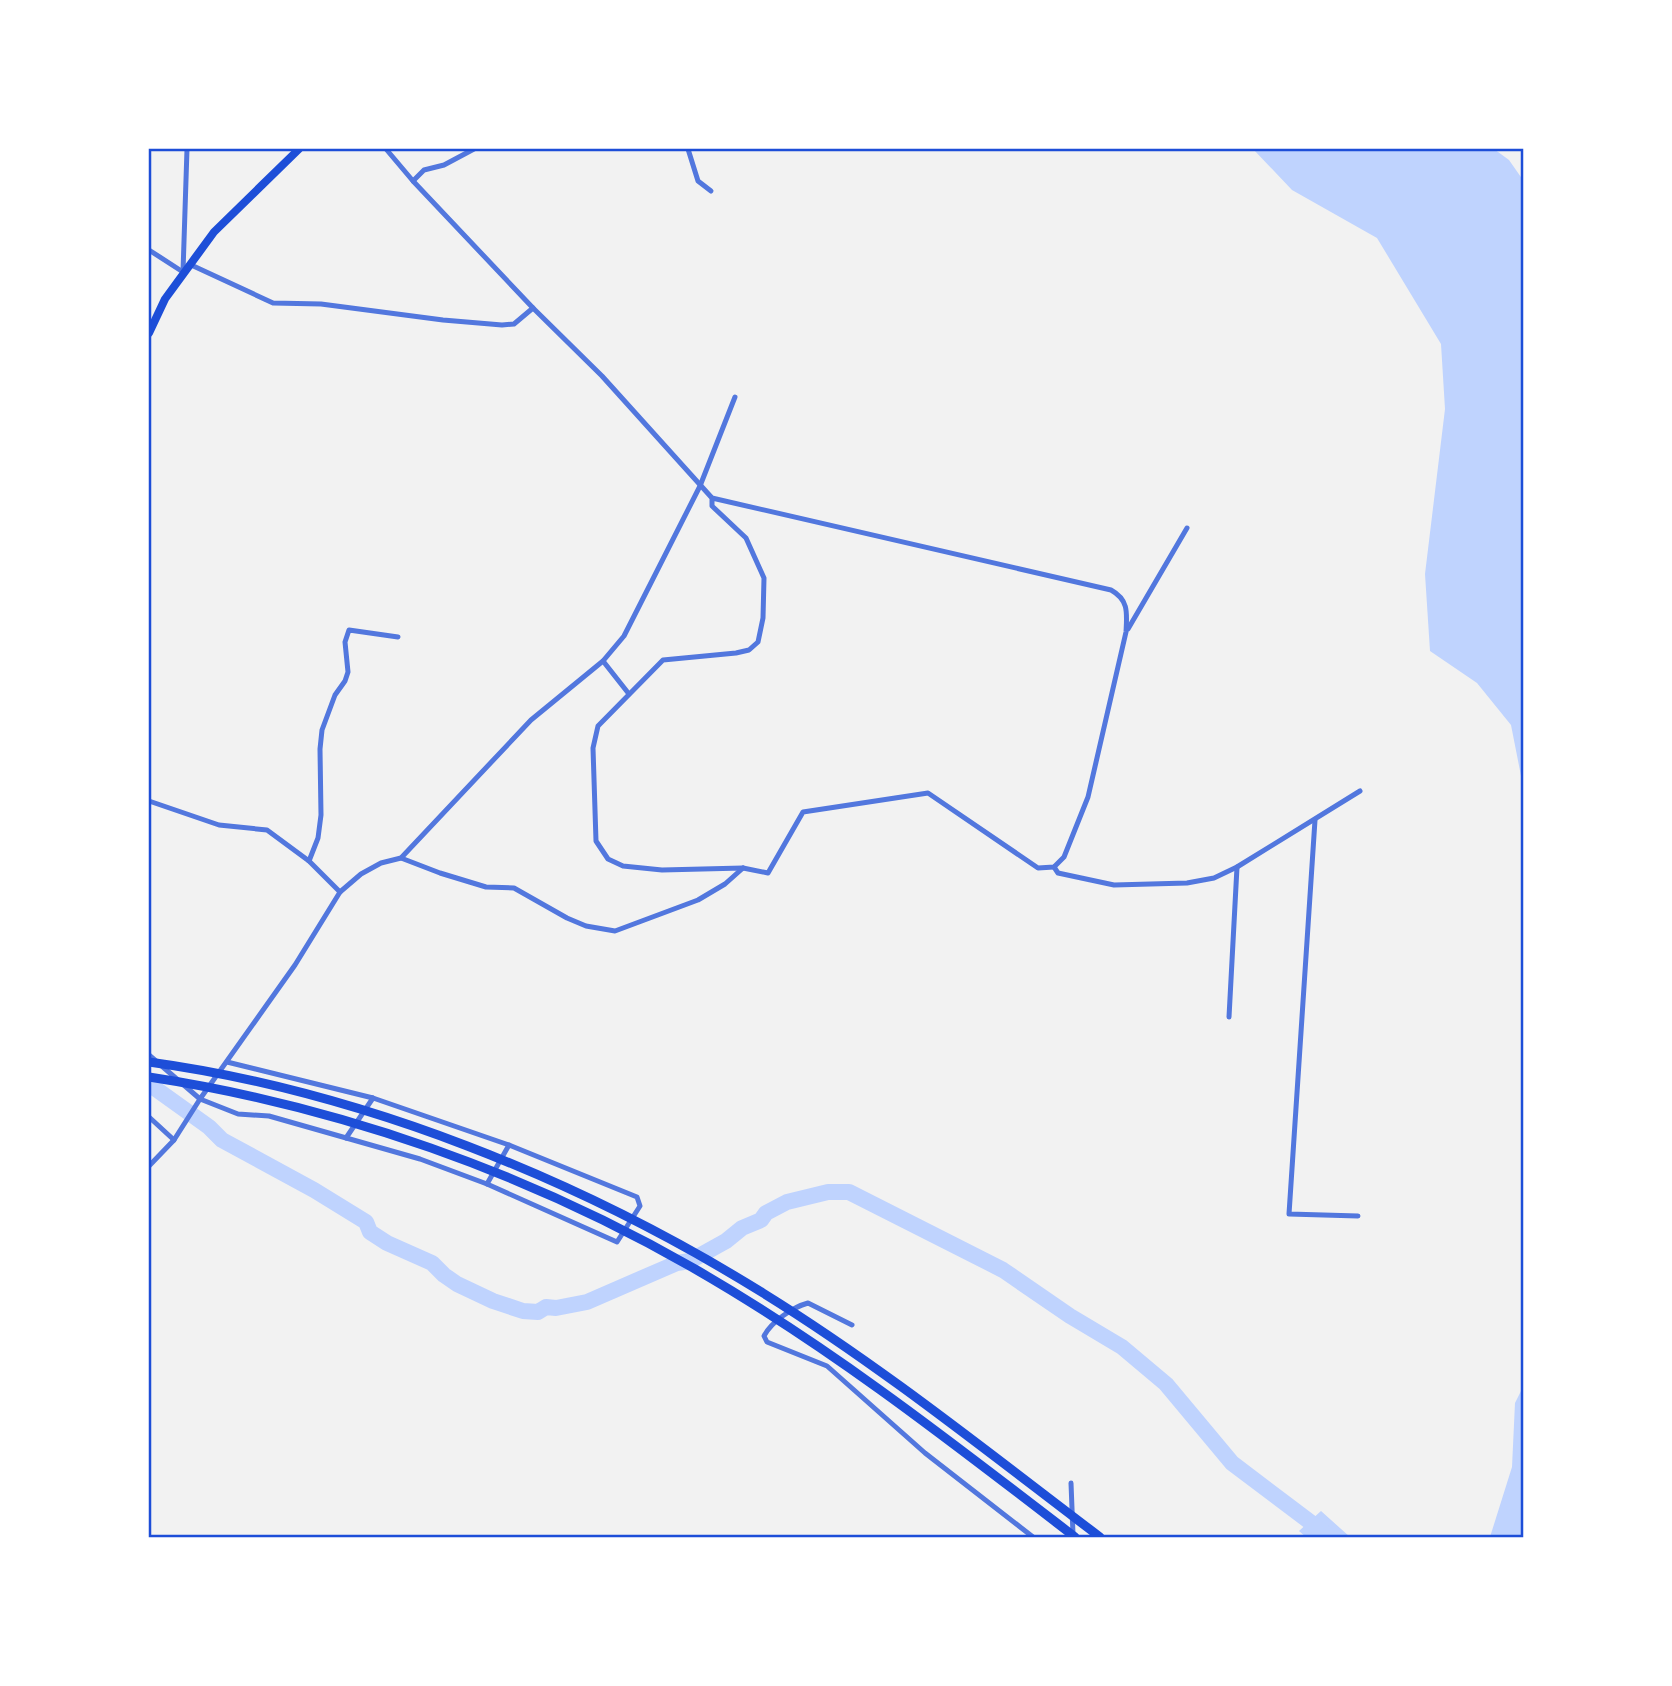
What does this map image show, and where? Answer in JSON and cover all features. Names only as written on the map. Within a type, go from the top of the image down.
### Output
[{"type":"highway","points":[[149,1062],[237,1077],[394,1121],[565,1186],[670,1238],[797,1315],[901,1386],[1100,1537]]},
{"type":"highway","points":[[149,1077],[210,1087],[301,1109],[390,1136],[483,1168],[558,1199],[629,1233],[696,1269],[789,1327],[894,1401],[1074,1537]]},
{"type":"main road","points":[[149,333],[165,299],[215,232],[299,149]]},
{"type":"street","points":[[183,272],[187,149]]},
{"type":"street","points":[[386,149],[533,308],[602,376],[712,498],[1111,590],[1120,595],[1125,602],[1126,632],[1088,797],[1064,857],[1054,867],[1038,867],[928,793],[803,812],[768,873],[743,869],[662,870],[624,866],[608,859],[596,841],[593,748],[598,726],[663,660],[736,653],[749,650],[758,642],[763,618],[764,578],[746,538],[712,506],[712,498]]},
{"type":"street","points":[[413,181],[424,170],[444,165],[474,149]]},
{"type":"street","points":[[688,149],[698,181],[710,191]]},
{"type":"street","points":[[149,250],[183,272]]},
{"type":"street","points":[[189,264],[273,303],[321,304],[502,325],[514,324],[533,308]]},
{"type":"street","points":[[149,1166],[174,1140],[199,1100],[295,965],[340,892],[361,874],[382,863],[401,858],[531,720],[603,661],[624,636],[700,486],[735,397]]},
{"type":"street","points":[[1126,632],[1187,528]]},
{"type":"street","points":[[309,861],[318,838],[321,815],[322,730],[335,695],[348,672],[345,642],[349,629],[398,636]]},
{"type":"street","points":[[603,661],[629,694]]},
{"type":"street","points":[[1054,867],[1058,873],[1114,885],[1186,884],[1214,878],[1237,867],[1360,791]]},
{"type":"street","points":[[149,801],[219,825],[267,830],[309,861],[340,892]]},
{"type":"street","points":[[1315,820],[1289,1214],[1358,1216]]},
{"type":"street","points":[[401,858],[486,887],[514,888],[567,918],[586,926],[615,931],[698,900],[725,884],[743,869]]},
{"type":"street","points":[[1229,1017],[1237,867]]},
{"type":"street","points":[[149,1055],[199,1100],[238,1114],[269,1116],[420,1158],[487,1184],[617,1242],[640,1206],[637,1197],[509,1145],[373,1098],[227,1062]]},
{"type":"street","points":[[346,1138],[373,1098]]},
{"type":"street","points":[[149,1117],[174,1140]]},
{"type":"street","points":[[487,1184],[509,1145]]},
{"type":"street","points":[[852,1325],[808,1303],[768,1327],[764,1336],[767,1342],[827,1366],[925,1453],[1033,1537]]},
{"type":"street","points":[[1071,1483],[1074,1537]]},
{"type":"water","points":[[1253,149],[1494,149],[1509,160],[1523,180],[1523,786],[1511,725],[1477,683],[1430,651],[1425,574],[1445,409],[1441,344],[1377,238],[1292,190]]},
{"type":"water","points":[[1523,1387],[1523,1537],[1490,1537],[1512,1467],[1515,1403]]},
{"type":"water","points":[[1321,1511],[1350,1537],[1306,1537],[1299,1531]]},
{"type":"waterway","points":[[149,1084],[209,1127],[222,1140],[366,1222],[370,1232],[387,1243],[432,1263],[457,1284],[493,1301],[523,1311],[538,1312],[546,1307],[556,1308],[587,1302],[677,1263],[690,1261],[787,1202],[828,1192],[849,1192],[1003,1270],[1070,1316],[1122,1347],[1166,1384],[1232,1463],[1330,1537]]}]
